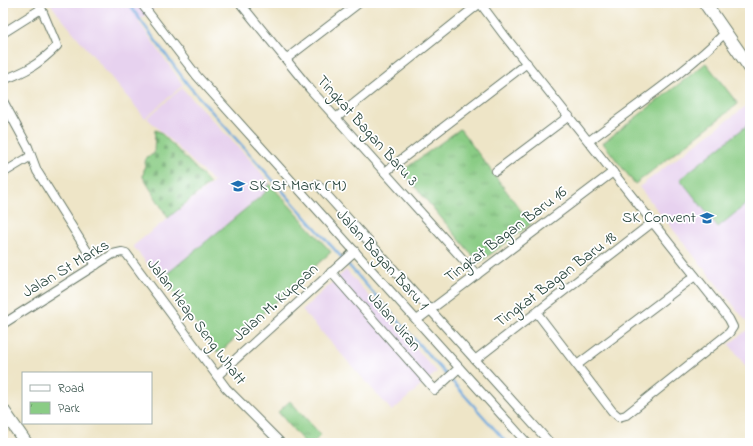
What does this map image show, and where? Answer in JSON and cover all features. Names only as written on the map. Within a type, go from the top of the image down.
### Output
[{"type":"main road","points":[[705,3],[750,68]]},
{"type":"main road","points":[[3,410],[26,443]]},
{"type":"street","name":"Jalan Bagan Baru 1","points":[[140,3],[197,76],[527,443]]},
{"type":"street","name":"Tingkat Bagan Baru 3","points":[[240,3],[310,90],[477,275]]},
{"type":"street","points":[[286,59],[359,3]]},
{"type":"street","points":[[336,118],[480,3],[729,319],[733,327],[729,333],[626,415],[619,417],[612,411],[537,313]]},
{"type":"street","points":[[3,33],[40,6],[57,46],[38,64],[26,71],[3,80]]},
{"type":"street","points":[[589,141],[682,70],[713,45],[726,32]]},
{"type":"street","points":[[384,172],[527,63]]},
{"type":"street","points":[[3,101],[27,144],[37,171],[96,265]]},
{"type":"street","points":[[496,171],[569,116]]},
{"type":"street","points":[[3,173],[31,156]]},
{"type":"street","name":"Tingkat Bagan Baru 16","points":[[416,320],[613,172]]},
{"type":"street","name":"Jalan Bagan Baru 1","points":[[317,184],[550,443]]},
{"type":"street","name":"Tingkat Bagan Baru 18","points":[[475,360],[653,222]]},
{"type":"street","name":"Jalan M. Kuppan","points":[[217,376],[355,251]]},
{"type":"street","name":"Jalan St Marks","points":[[3,324],[113,254],[122,252]]},
{"type":"street","name":"Jalan Heap Seng Whatt","points":[[122,252],[129,256],[226,388],[281,443]]},
{"type":"street","name":"Jalan Jiran","points":[[331,272],[435,390],[459,368]]},
{"type":"street","points":[[577,365],[695,276]]},
{"type":"shaded area","points":[[50,3],[161,3],[138,21],[183,85],[145,118]]},
{"type":"shaded area","name":"SK St Mark (M)","points":[[182,88],[254,164],[270,184],[264,189],[266,191],[160,280],[133,246],[214,182],[147,118]]},
{"type":"shaded area","name":"SK Convent","points":[[750,103],[750,326],[639,187]]},
{"type":"shaded area","points":[[346,270],[437,372],[392,411],[302,310]]},
{"type":"shaded area","points":[[750,328],[750,372],[729,344]]},
{"type":"green space","points":[[706,63],[738,104],[635,184],[603,143]]},
{"type":"green space","points":[[750,123],[750,201],[718,227],[680,179]]},
{"type":"green space","points":[[460,129],[531,224],[479,263],[402,171]]},
{"type":"green space","points":[[155,130],[160,132],[210,183],[168,218],[143,177],[146,157],[154,154]]},
{"type":"green space","points":[[270,184],[331,252],[220,352],[217,352],[162,278],[266,192],[264,189]]},
{"type":"green space","points":[[290,401],[321,435],[313,443],[305,443],[278,412]]},
{"type":"waterway","points":[[128,3],[188,85],[507,443]]},
{"type":"place","name":"SK St Mark (M)","points":[[238,186]]},
{"type":"place","name":"SK Convent","points":[[707,218]]}]
